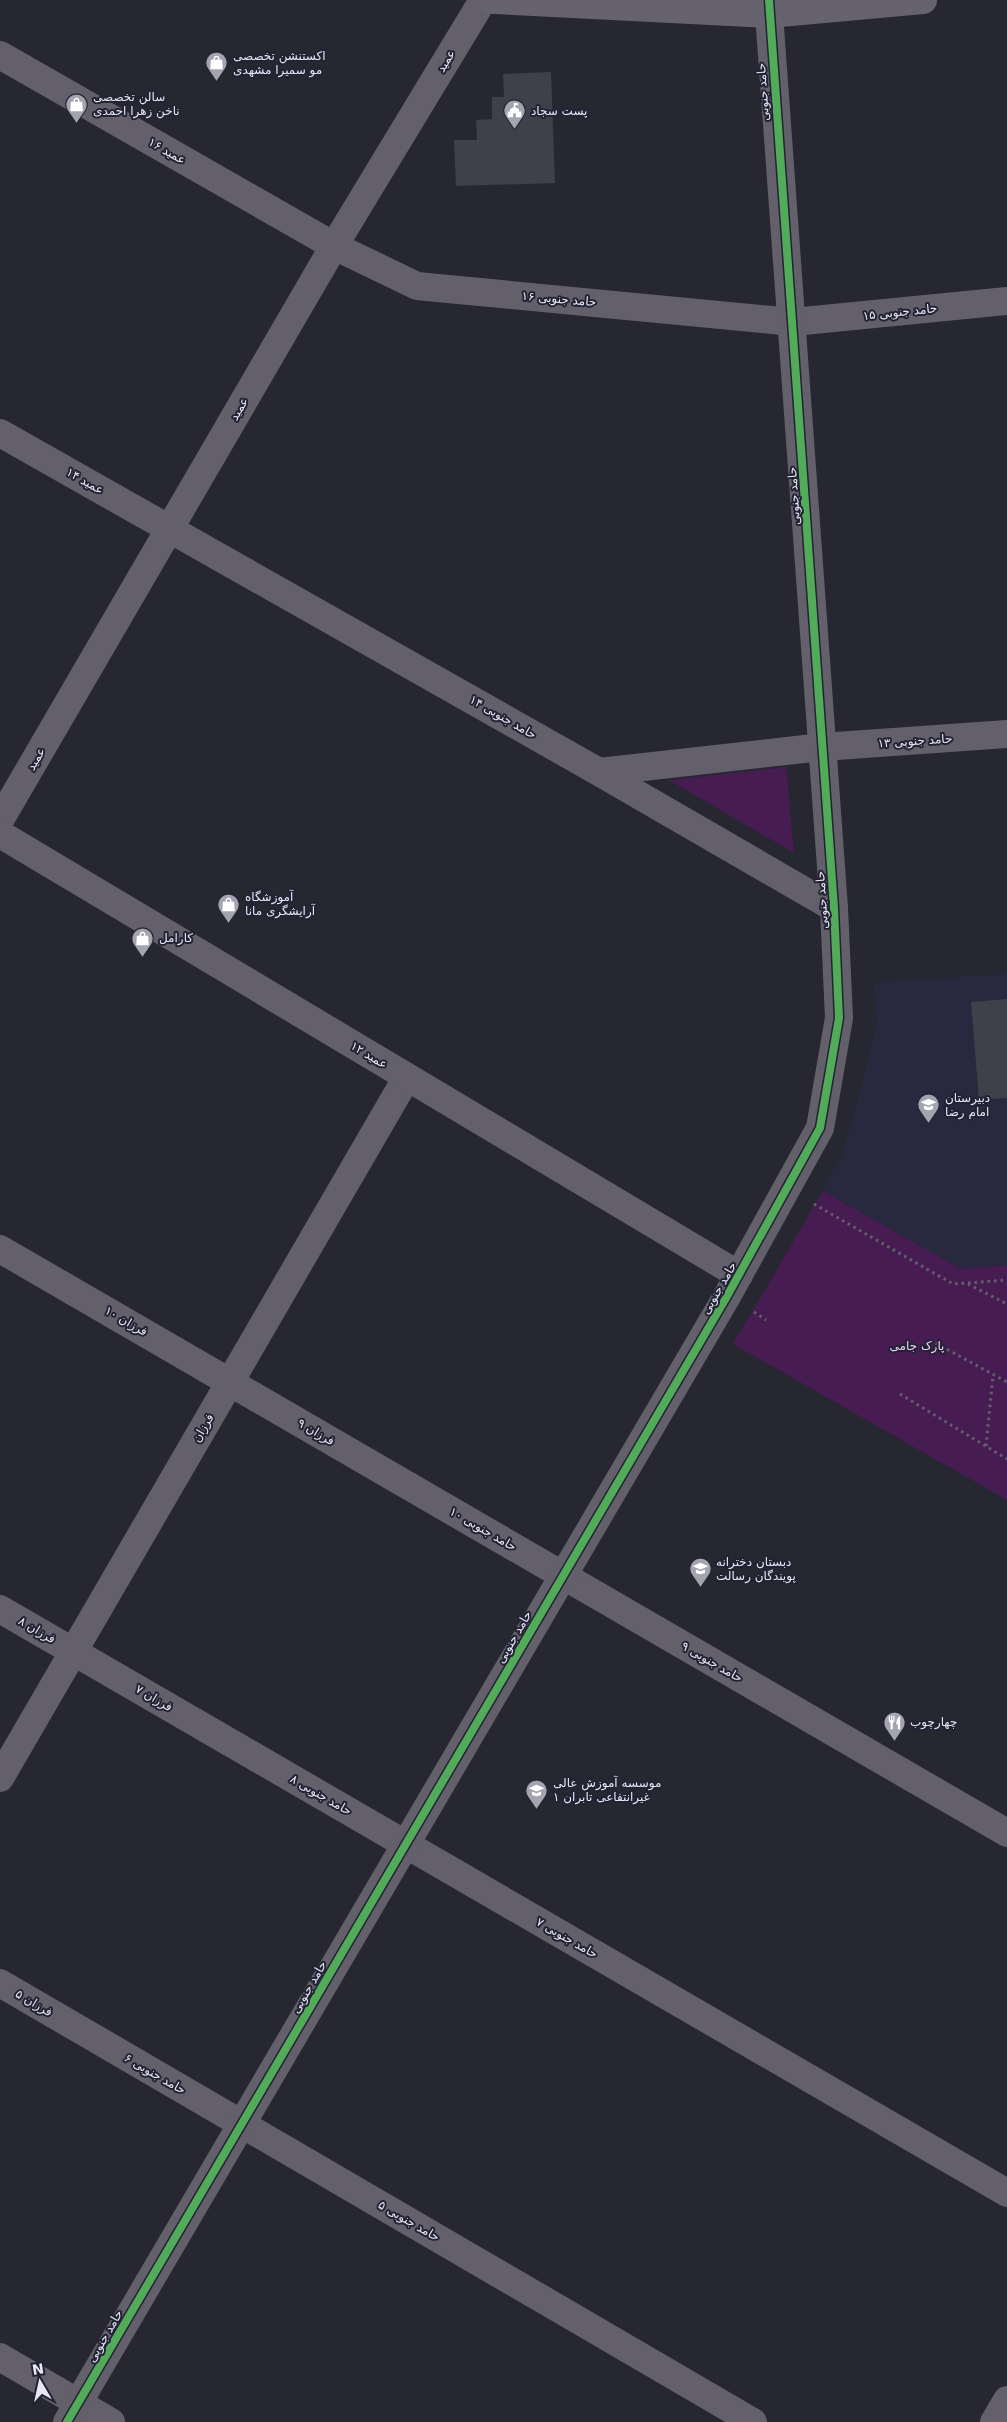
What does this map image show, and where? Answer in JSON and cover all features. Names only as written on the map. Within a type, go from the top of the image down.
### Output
[{"type":"main road","points":[[494,0],[769,7],[923,0]]},
{"type":"street","name":"عمید","points":[[0,820],[334,246],[483,0]]},
{"type":"street","name":"حامد جنوبی","points":[[73,2412],[739,1275],[820,1128],[839,1018],[834,908],[769,7]]},
{"type":"street","name":"عمید ۱۶","points":[[0,55],[334,246]]},
{"type":"street","name":"حامد جنوبی ۱۶","points":[[334,246],[417,286],[793,322]]},
{"type":"street","name":"حامد جنوبی ۱۵","points":[[793,322],[1007,301]]},
{"type":"street","name":"عمید ۱۴","points":[[0,433],[170,529]]},
{"type":"street","name":"حامد جنوبی ۱۴","points":[[170,529],[599,772],[834,908]]},
{"type":"street","name":"حامد جنوبی ۱۳","points":[[599,772],[822,747],[1007,734]]},
{"type":"street","name":"عمید ۱۲","points":[[0,834],[739,1275]]},
{"type":"street","name":"فرزان","points":[[0,1778],[407,1077]]},
{"type":"street","name":"فرزان ۱۰","points":[[11,1255],[230,1382]]},
{"type":"street","name":"فرزان ۹","points":[[230,1382],[402,1482]]},
{"type":"street","name":"حامد جنوبی ۱۰","points":[[402,1482],[563,1576]]},
{"type":"street","name":"حامد جنوبی ۹","points":[[563,1576],[1007,1833]]},
{"type":"street","name":"فرزان ۸","points":[[0,1609],[74,1651]]},
{"type":"street","name":"فرزان ۷","points":[[74,1651],[235,1746]]},
{"type":"street","name":"حامد جنوبی ۸","points":[[235,1746],[406,1844]]},
{"type":"street","name":"حامد جنوبی ۷","points":[[406,1844],[1007,2193]]},
{"type":"street","name":"فرزان ۵","points":[[0,1983],[69,2023]]},
{"type":"street","name":"حامد جنوبی ۶","points":[[69,2023],[242,2124]]},
{"type":"street","name":"حامد جنوبی ۵","points":[[242,2124],[753,2422]]},
{"type":"street","points":[[0,2357],[73,2412],[111,2422]]},
{"type":"street","points":[[994,2422],[1007,2400]]},
{"type":"path","points":[[787,1187],[953,1284],[1007,1280]]},
{"type":"path","points":[[966,1283],[1007,1304]]},
{"type":"path","points":[[930,1340],[1007,1382]]},
{"type":"path","points":[[986,1446],[993,1375]]},
{"type":"path","points":[[900,1394],[1007,1459]]},
{"type":"shaded area","name":"دبیرستان امام رضا","points":[[1007,974],[1007,1265],[961,1269],[823,1191],[842,1154],[860,1094],[877,1021],[874,982]]},
{"type":"green space","points":[[786,767],[794,853],[669,780]]},
{"type":"green space","name":"پارک جامی","points":[[823,1191],[961,1269],[1007,1265],[1007,1500],[733,1344]]},
{"type":"building","name":"پست سجاد","points":[[551,72],[555,183],[456,186],[454,140],[477,140],[476,120],[492,119],[492,97],[504,97],[503,74]]},
{"type":"building","points":[[1007,999],[1007,1098],[979,1100],[971,1002]]},
{"type":"cycle path","points":[[67,2422],[726,1298],[820,1128],[839,1018],[834,908],[769,0]]},
{"type":"place","name":"اکستنشن تخصصی مو سمیرا مشهدی","points":[[217,82]]},
{"type":"place","name":"سالن تخصصی ناخن زهرا احمدی","points":[[77,123]]},
{"type":"place","name":"پست سجاد","points":[[515,130]]},
{"type":"place","name":"آموزشگاه آرایشگری مانا","points":[[229,923]]},
{"type":"place","name":"کارامل","points":[[143,957]]},
{"type":"place","name":"دبیرستان امام رضا","points":[[929,1124]]},
{"type":"place","name":"دبستان دخترانه پویندگان رسالت","points":[[700,1588]]},
{"type":"place","name":"چهارچوب","points":[[894,1741]]},
{"type":"place","name":"موسسه آموزش عالی غیرانتفاعی تابران ۱","points":[[537,1809]]}]
